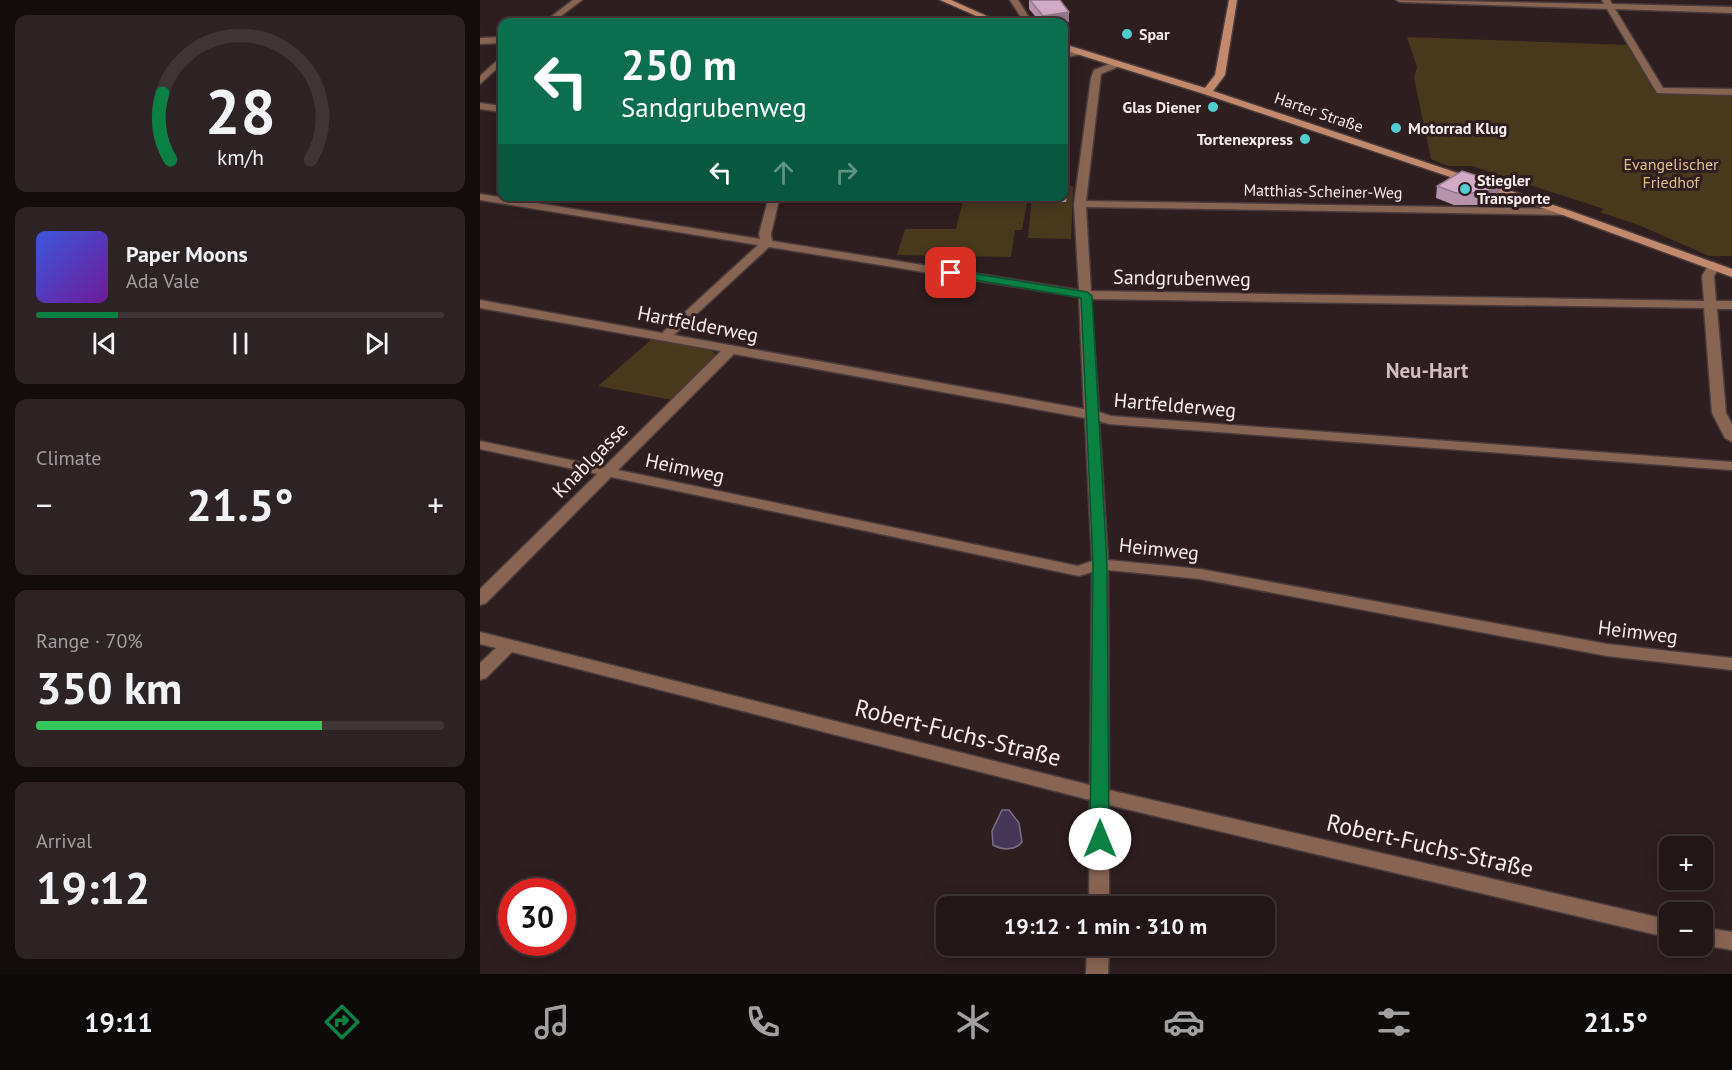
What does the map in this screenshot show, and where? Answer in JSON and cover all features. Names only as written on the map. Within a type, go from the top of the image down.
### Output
[{"type":"main road","points":[[944,0],[987,18]]},
{"type":"main road","points":[[1207,92],[1220,75],[1233,0]]},
{"type":"main road","name":"Harter Straße","points":[[1068,48],[1207,92],[1564,212],[1732,273]]},
{"type":"street","points":[[553,18],[578,0]]},
{"type":"street","points":[[1014,0],[1025,18]]},
{"type":"street","points":[[1400,0],[1608,3],[1732,10]]},
{"type":"street","points":[[1608,3],[1660,91],[1732,92]]},
{"type":"street","points":[[480,41],[498,40]]},
{"type":"street","points":[[1068,54],[1078,51]]},
{"type":"street","points":[[480,81],[498,63]]},
{"type":"street","points":[[1099,896],[1100,564],[1094,415],[1080,204],[1097,72],[1117,64]]},
{"type":"street","points":[[480,106],[498,108]]},
{"type":"street","name":"Sandgrubenweg","points":[[480,197],[498,200]]},
{"type":"street","name":"Sandgrubenweg","points":[[505,201],[1087,296],[1732,305]]},
{"type":"street","points":[[665,337],[767,243],[765,234],[774,201]]},
{"type":"street","name":"Matthias-Scheiner-Weg","points":[[1080,204],[1564,212]]},
{"type":"street","points":[[1714,266],[1708,276],[1719,413],[1732,438]]},
{"type":"street","name":"Hartfelderweg","points":[[480,304],[1094,415],[1109,420],[1732,466]]},
{"type":"street","name":"Knablgasse","points":[[480,599],[730,350]]},
{"type":"street","name":"Heimweg","points":[[480,445],[1079,571],[1100,564],[1200,574],[1607,650],[1732,664]]},
{"type":"street","name":"Robert-Fuchs-Straße","points":[[480,638],[1100,795],[1659,926]]},
{"type":"street","points":[[480,674],[508,646]]},
{"type":"street","points":[[1713,938],[1732,941]]},
{"type":"street","points":[[1097,974],[1098,956]]},
{"type":"green space","name":"Evangelischer Friedhof","points":[[1407,37],[1627,45],[1654,91],[1732,95],[1732,256],[1709,256],[1641,226],[1600,212],[1604,209],[1472,166],[1448,166],[1431,159],[1414,78],[1417,67]]},
{"type":"green space","points":[[1069,186],[1073,186],[1071,239],[1028,238],[1032,201],[1066,202]]},
{"type":"green space","points":[[963,201],[1027,201],[1022,230],[1015,230],[1011,257],[897,255],[905,229],[956,229]]},
{"type":"green space","points":[[652,339],[708,349],[715,353],[714,358],[672,400],[598,386]]},
{"type":"shaded area","points":[[1002,810],[1009,810],[1019,823],[1022,842],[1012,848],[1004,849],[993,845],[992,831]]},
{"type":"building","points":[[1030,0],[1060,0],[1069,12],[1043,16]]},
{"type":"building","points":[[1462,171],[1501,183],[1485,193],[1456,193],[1437,186]]},
{"type":"place","name":"Spar","points":[[1127,34]]},
{"type":"place","name":"Glas Diener","points":[[1213,107]]},
{"type":"place","name":"Motorrad Klug","points":[[1396,128]]},
{"type":"place","name":"Tortenexpress","points":[[1305,139]]},
{"type":"place","name":"Stiegler Transporte","points":[[1465,189]]},
{"type":"district","name":"Neu-Hart","points":[[1427,371]]},
{"type":"route","points":[[951,273],[1087,296],[1100,564],[1100,839]]}]
